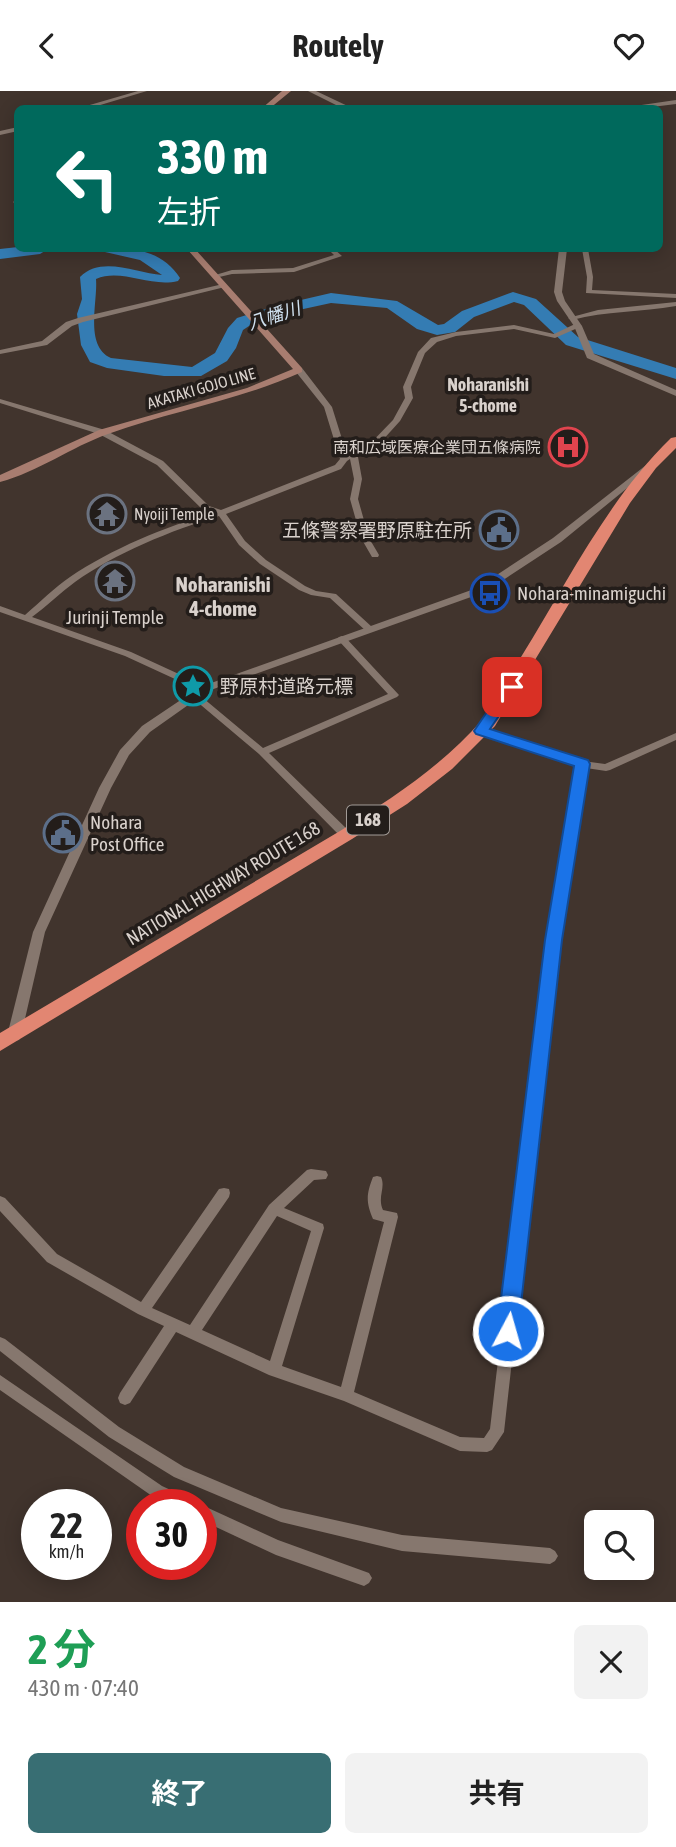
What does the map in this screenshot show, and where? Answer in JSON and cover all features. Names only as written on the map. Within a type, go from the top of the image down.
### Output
[{"type":"highway","name":"NATIONAL HIGHWAY ROUTE 168","points":[[7,1039],[346,835],[401,800],[437,772],[481,731],[512,687],[624,502],[650,465],[676,441]]},
{"type":"main road","points":[[269,105],[287,91]]},
{"type":"main road","points":[[194,252],[299,370]]},
{"type":"main road","name":"AKATAKI GOJO LINE","points":[[0,479],[34,466],[102,432],[247,393],[299,370]]},
{"type":"street","points":[[93,105],[144,91]]},
{"type":"street","points":[[311,91],[342,105]]},
{"type":"street","points":[[651,105],[676,102]]},
{"type":"street","points":[[215,276],[232,272],[304,268],[340,256],[335,252]]},
{"type":"street","points":[[563,252],[558,292],[590,353],[602,363],[676,393]]},
{"type":"street","points":[[586,252],[590,277],[588,292],[676,296]]},
{"type":"street","points":[[0,352],[44,343],[69,324],[80,320],[223,286]]},
{"type":"street","points":[[572,318],[606,309],[639,310],[676,304]]},
{"type":"street","points":[[26,618],[80,574],[202,518],[338,467],[349,458],[368,451],[396,421],[409,398],[407,387],[422,352],[433,340],[456,334],[514,327],[550,336],[577,330]]},
{"type":"street","points":[[299,370],[328,407],[358,479],[354,499],[365,538],[374,555]]},
{"type":"street","points":[[0,401],[102,432],[160,463],[190,494],[206,507],[221,513],[243,543],[263,562],[302,588],[333,596],[369,629]]},
{"type":"street","points":[[7,1039],[39,932],[105,788],[124,753],[146,729],[199,692],[481,590],[556,540],[650,465]]},
{"type":"street","points":[[0,609],[128,654],[199,692],[346,835]]},
{"type":"street","points":[[262,752],[394,695],[342,639]]},
{"type":"street","points":[[481,731],[582,764],[606,768],[676,736]]},
{"type":"street","points":[[0,1202],[52,1258],[144,1310],[274,1370],[346,1395],[460,1444],[487,1445],[497,1432],[551,954],[582,764]]},
{"type":"street","points":[[192,1333],[274,1209],[311,1174],[322,1175]]},
{"type":"street","points":[[346,1395],[392,1217],[377,1215],[373,1202],[377,1181]]},
{"type":"street","points":[[144,1310],[224,1193]]},
{"type":"street","points":[[274,1209],[318,1228],[274,1370]]},
{"type":"street","points":[[125,1398],[173,1324]]},
{"type":"street","points":[[0,1343],[114,1432],[179,1472],[281,1515],[402,1543],[550,1556]]},
{"type":"street","points":[[0,1382],[155,1489]]},
{"type":"street","points":[[217,1520],[276,1548],[364,1578]]},
{"type":"waterway","name":"八幡川","points":[[0,254],[16,252]]},
{"type":"waterway","name":"八幡川","points":[[123,252],[154,260],[172,278],[153,279],[110,271],[88,277],[90,299],[85,314],[89,345],[96,358],[107,363],[164,371],[195,372],[221,357],[236,328],[243,322],[281,309],[331,298],[391,304],[423,325],[437,330],[449,328],[468,314],[513,297],[530,302],[572,341],[676,374]]},
{"type":"place","name":"南和広域医療企業団五條病院","points":[[568,447]]},
{"type":"place","name":"Nyoiji Temple","points":[[107,514]]},
{"type":"place","name":"五條警察署野原駐在所","points":[[499,530]]},
{"type":"place","name":"Jurinji Temple","points":[[115,581]]},
{"type":"place","name":"Nohara-minamiguchi","points":[[490,593]]},
{"type":"place","name":"野原村道路元標","points":[[193,686]]},
{"type":"place","name":"Nohara Post Office","points":[[63,833]]},
{"type":"district","name":"Noharanishi 5-chome","points":[[488,396]]},
{"type":"district","name":"Noharanishi 4-chome","points":[[223,597]]},
{"type":"route","points":[[508,1331],[553,940],[582,764],[481,731],[512,687]]}]
